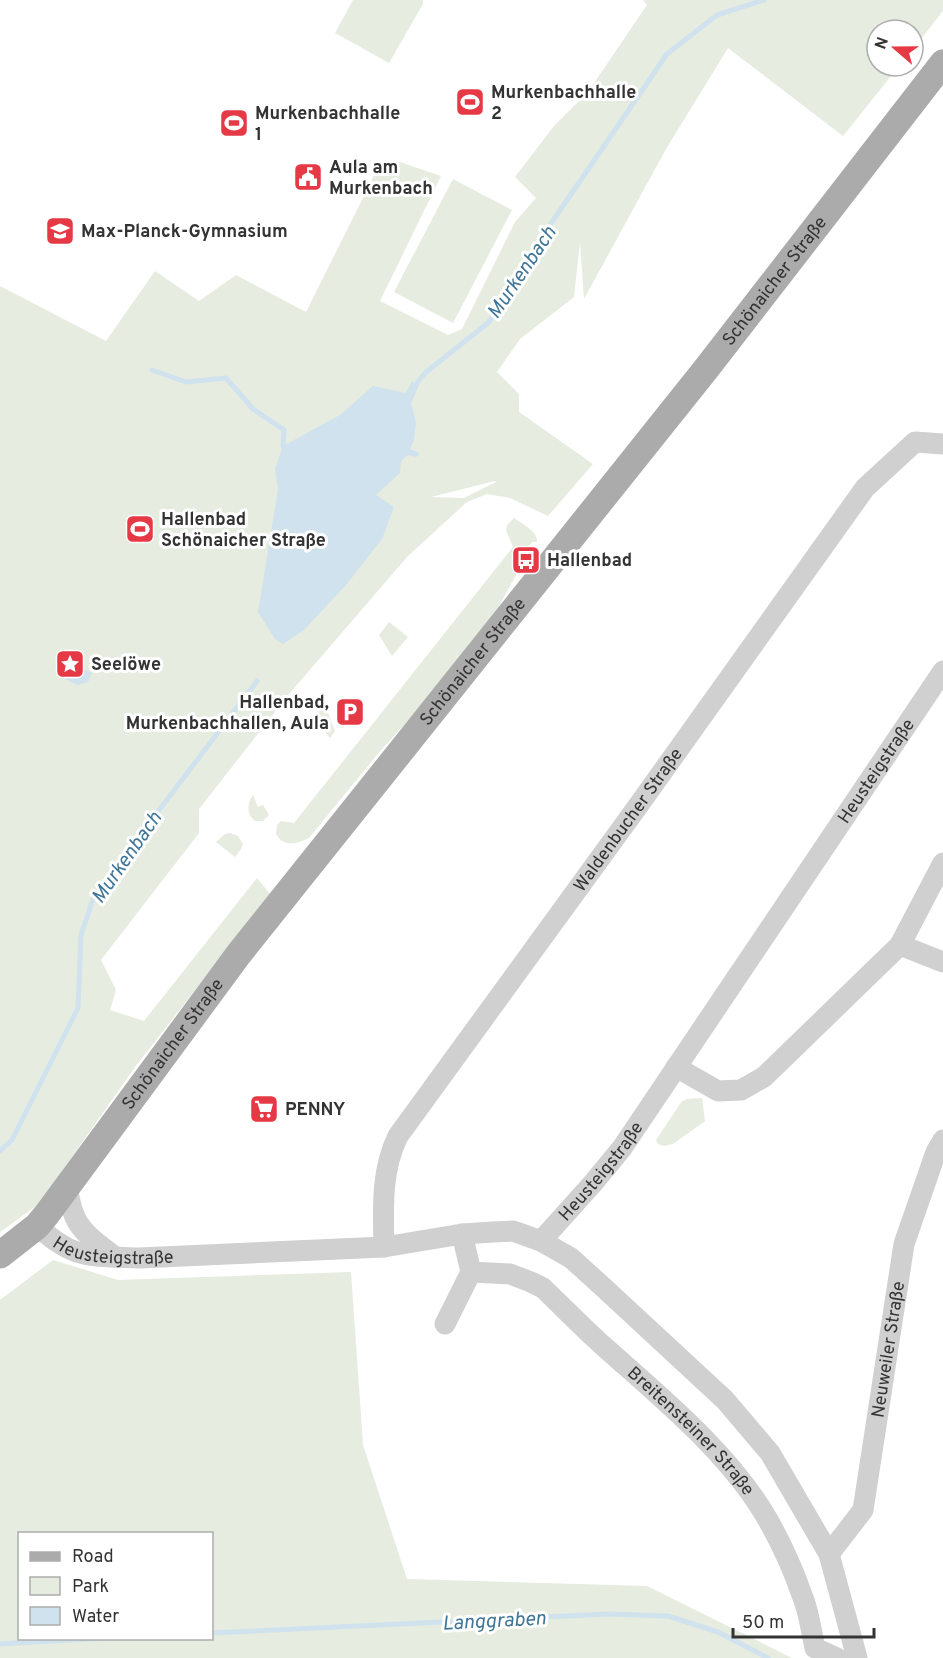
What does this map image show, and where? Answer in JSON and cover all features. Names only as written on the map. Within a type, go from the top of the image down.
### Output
[{"type":"main road","name":"Schönaicher Straße","points":[[0,1255],[37,1226],[238,955],[706,369],[943,63]]},
{"type":"street","name":"Waldenbucher Straße","points":[[384,1246],[383,1208],[388,1161],[398,1136],[639,806],[865,488],[915,442],[943,444]]},
{"type":"street","name":"Heusteigstraße","points":[[37,1226],[59,1244],[78,1252],[115,1257],[174,1257],[384,1246],[462,1234],[513,1231],[541,1240],[622,1148],[943,671]]},
{"type":"street","points":[[676,1067],[718,1091],[741,1090],[764,1077],[900,945],[943,863]]},
{"type":"street","points":[[900,945],[943,962]]},
{"type":"street","name":"Neuweiler Straße","points":[[829,1554],[863,1510],[904,1244],[936,1152],[943,1140]]},
{"type":"street","points":[[67,1188],[77,1222],[90,1238],[115,1257]]},
{"type":"street","points":[[445,1324],[471,1272],[462,1234]]},
{"type":"street","points":[[541,1240],[571,1258],[725,1400],[770,1453],[829,1554],[857,1658]]},
{"type":"street","name":"Breitensteiner Straße","points":[[471,1272],[510,1274],[543,1288],[654,1390],[701,1437],[740,1479],[768,1520],[803,1596],[815,1648],[837,1658]]},
{"type":"green space","points":[[353,0],[423,0],[423,4],[389,63],[335,33]]},
{"type":"green space","points":[[643,0],[943,0],[943,11],[925,34],[925,18],[865,18],[865,78],[889,78],[843,136],[728,48],[666,149],[584,299],[580,242],[574,297],[520,339],[497,372],[519,394],[519,412],[593,464],[548,516],[510,498],[487,494],[467,502],[408,556],[289,694],[199,809],[199,833],[101,960],[116,990],[110,1010],[144,1021],[257,878],[270,894],[135,1067],[39,1204],[0,1232],[0,286],[106,341],[155,271],[199,301],[236,275],[306,312],[379,164],[400,162],[441,176],[380,301],[448,335],[462,329],[515,222],[536,198],[515,177],[554,126],[588,92],[647,5]],"holes":[[[495,481],[496,482],[464,498],[431,497]]]},
{"type":"green space","points":[[453,179],[512,210],[453,323],[394,292]]},
{"type":"green space","points":[[514,518],[535,534],[537,542],[532,542],[523,554],[526,557],[489,624],[431,701],[381,750],[309,838],[295,843],[282,841],[276,833],[277,825],[281,821],[294,823],[513,547],[506,530],[507,525]]},
{"type":"green space","points":[[389,622],[408,637],[392,656],[379,635]]},
{"type":"green space","points":[[325,705],[335,731],[330,738],[318,712]]},
{"type":"green space","points":[[253,795],[258,807],[263,805],[269,815],[263,821],[255,821],[250,815],[249,805]]},
{"type":"green space","points":[[225,834],[238,836],[243,844],[235,857],[216,842]]},
{"type":"green space","points":[[702,1098],[705,1121],[673,1144],[664,1146],[658,1144],[656,1140],[682,1101]]},
{"type":"green space","points":[[53,1260],[118,1280],[351,1272],[363,1445],[407,1579],[647,1586],[792,1658],[0,1658],[0,1300]]},
{"type":"water","points":[[412,381],[419,385],[411,404],[416,422],[414,440],[410,449],[418,452],[419,455],[416,457],[409,455],[404,458],[401,462],[400,473],[376,495],[394,507],[382,539],[346,585],[304,630],[283,644],[275,639],[258,612],[278,489],[275,469],[283,446],[340,415],[373,386],[406,393]]},
{"type":"water","points":[[62,652],[80,660],[83,669],[92,673],[88,682],[78,685],[58,676],[55,666]]},
{"type":"waterway","name":"Murkenbach","points":[[413,388],[425,373],[489,322],[552,222],[667,54],[717,15],[764,0]]},
{"type":"waterway","points":[[152,370],[186,382],[226,378],[253,409],[284,430],[283,446]]},
{"type":"waterway","name":"Murkenbach","points":[[0,1151],[12,1140],[78,1008],[81,935],[94,896],[257,681]]},
{"type":"waterway","name":"Langgraben","points":[[213,1633],[609,1614],[668,1616],[718,1632],[768,1658]]},
{"type":"waterway","name":"Langgraben","points":[[0,1644],[71,1640]]},
{"type":"place","name":"Murkenbachhalle 2","points":[[470,102]]},
{"type":"place","name":"Murkenbachhalle 1","points":[[234,123]]},
{"type":"place","name":"Aula am Murkenbach","points":[[308,177]]},
{"type":"place","name":"Max-Planck-Gymnasium","points":[[60,231]]},
{"type":"place","name":"Hallenbad Schönaicher Straße","points":[[140,529]]},
{"type":"place","name":"Hallenbad","points":[[526,560]]},
{"type":"place","name":"Seelöwe","points":[[70,664]]},
{"type":"place","name":"Hallenbad, Murkenbachhallen, Aula","points":[[350,712]]},
{"type":"place","name":"PENNY","points":[[264,1109]]}]
